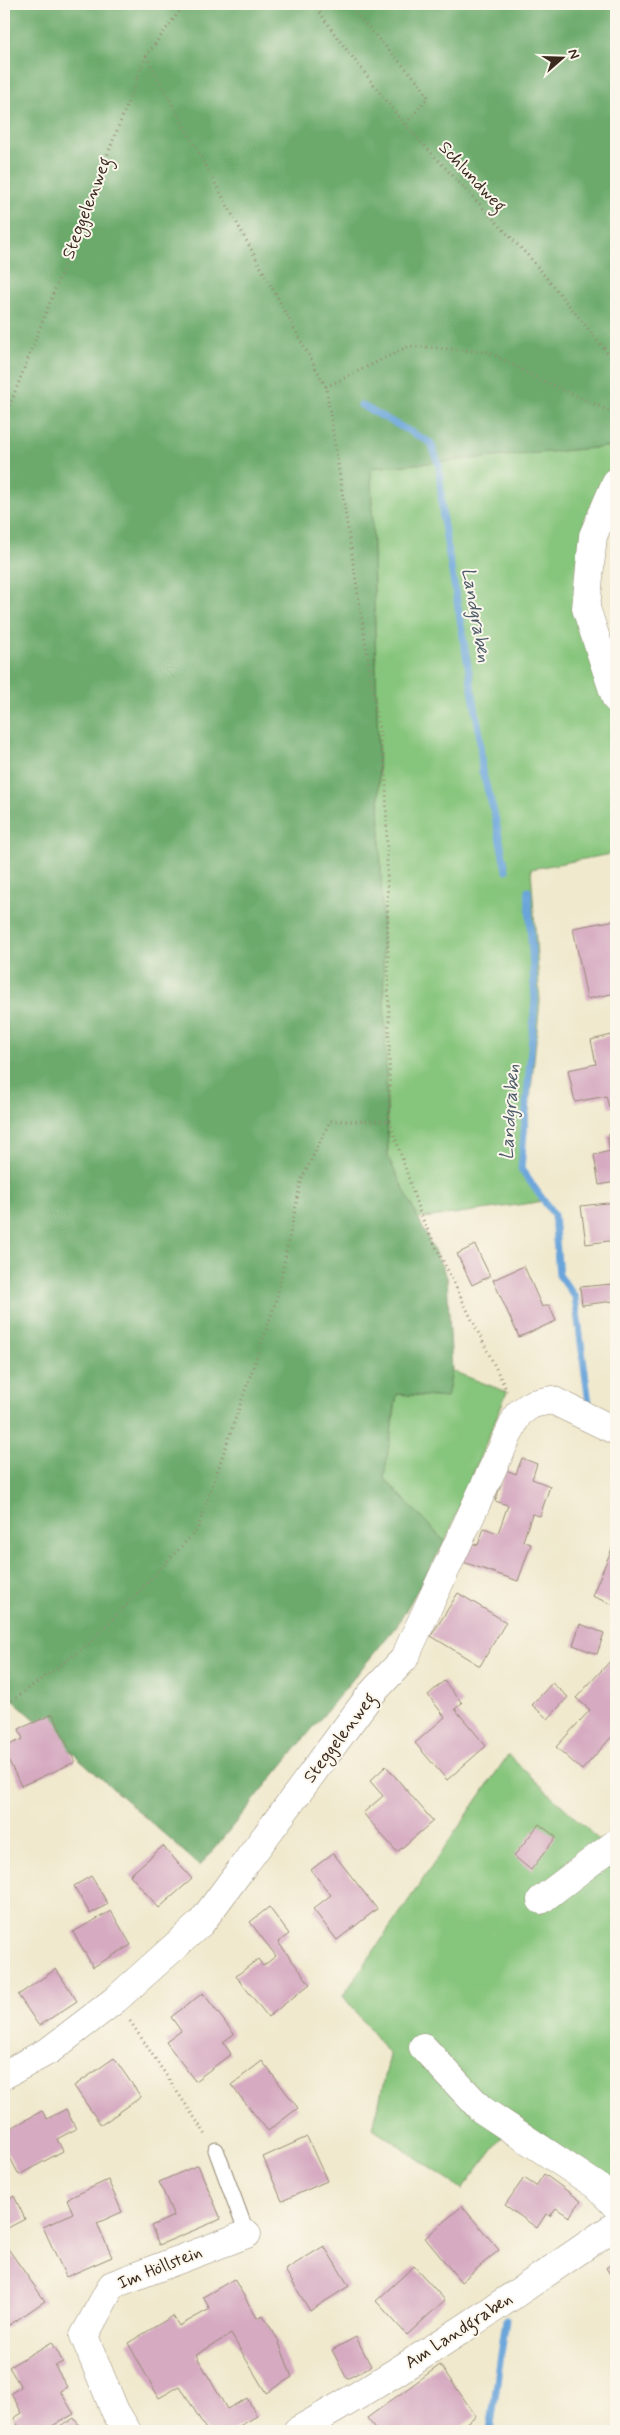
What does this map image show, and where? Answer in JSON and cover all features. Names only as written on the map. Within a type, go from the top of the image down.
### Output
[{"type":"street","points":[[616,482],[593,536],[586,608],[616,699]]},
{"type":"street","points":[[518,1414],[532,1404],[552,1400],[616,1431]]},
{"type":"street","name":"Steggelenweg","points":[[4,2075],[50,2050],[115,2000],[201,1923],[371,1694],[404,1659],[518,1414]]},
{"type":"street","points":[[541,1900],[616,1843]]},
{"type":"street","points":[[423,2048],[481,2109],[597,2186],[616,2206]]},
{"type":"street","name":"Am Landgraben","points":[[297,2431],[344,2405],[492,2311],[616,2225]]},
{"type":"street","name":"Im Höllstein","points":[[127,2431],[115,2412],[84,2336],[112,2285],[246,2234]]},
{"type":"lane","points":[[216,2150],[246,2234]]},
{"type":"path","name":"Steggelenweg","points":[[4,420],[146,56],[185,4]]},
{"type":"path","name":"Schlundweg","points":[[314,4],[336,36],[405,125],[530,259],[616,363]]},
{"type":"path","points":[[350,4],[355,13],[421,84],[428,97],[405,125]]},
{"type":"path","points":[[146,56],[326,387],[386,775],[390,1121],[420,1214],[518,1414]]},
{"type":"path","points":[[326,387],[409,346],[489,352],[538,379],[616,414]]},
{"type":"path","points":[[4,1707],[90,1643],[197,1530],[276,1301],[301,1181],[330,1121],[390,1121]]},
{"type":"path","points":[[115,2000],[216,2150]]},
{"type":"green space","points":[[4,4],[616,4],[616,446],[371,468],[388,1157],[447,1277],[452,1371],[447,1398],[397,1394],[384,1478],[445,1542],[398,1624],[200,1866],[4,1692]]},
{"type":"green space","points":[[616,446],[616,474],[581,609],[616,715],[616,853],[531,869],[540,1001],[523,1169],[542,1197],[539,1202],[417,1219],[388,1158],[371,468]]},
{"type":"green space","points":[[452,1371],[507,1392],[445,1542],[384,1478],[397,1394],[447,1398]]},
{"type":"green space","points":[[508,1755],[616,1856],[616,2176],[597,2174],[516,2119],[462,2189],[373,2128],[390,2055],[343,1996]]},
{"type":"building","points":[[616,920],[616,993],[587,999],[573,928]]},
{"type":"building","points":[[616,1034],[616,1107],[609,1108],[606,1096],[575,1102],[568,1070],[596,1064],[591,1040]]},
{"type":"building","points":[[616,1134],[616,1182],[599,1185],[594,1155],[610,1151],[607,1135]]},
{"type":"building","points":[[616,1202],[616,1240],[586,1244],[581,1206]]},
{"type":"building","points":[[475,1245],[490,1276],[472,1285],[457,1254]]},
{"type":"building","points":[[524,1266],[542,1307],[549,1305],[556,1321],[519,1337],[493,1280]]},
{"type":"building","points":[[612,1284],[614,1301],[582,1305],[580,1287]]},
{"type":"building","points":[[522,1458],[537,1464],[532,1479],[550,1486],[540,1516],[532,1514],[523,1541],[531,1544],[518,1581],[460,1561],[467,1542],[478,1545],[484,1528],[498,1533],[508,1505],[495,1501],[506,1470],[516,1474]]},
{"type":"building","points":[[616,1539],[616,1606],[592,1596]]},
{"type":"building","points":[[458,1593],[506,1622],[480,1666],[431,1636]]},
{"type":"building","points":[[580,1624],[604,1633],[597,1654],[573,1645]]},
{"type":"building","points":[[614,1657],[616,1659],[616,1732],[582,1770],[556,1747],[590,1710],[576,1698]]},
{"type":"building","points":[[444,1681],[462,1703],[455,1709],[486,1746],[447,1780],[415,1743],[445,1717],[428,1695]]},
{"type":"building","points":[[552,1683],[568,1697],[548,1719],[532,1705]]},
{"type":"building","points":[[53,1714],[75,1762],[21,1786],[9,1761],[4,1763],[4,1747],[23,1739],[19,1729]]},
{"type":"building","points":[[386,1766],[433,1821],[397,1852],[363,1813],[383,1796],[370,1781]]},
{"type":"building","points":[[539,1824],[556,1837],[531,1870],[514,1856]]},
{"type":"building","points":[[163,1846],[192,1879],[159,1908],[130,1875]]},
{"type":"building","points":[[333,1853],[377,1909],[337,1940],[313,1909],[331,1895],[311,1870]]},
{"type":"building","points":[[91,1876],[108,1904],[90,1914],[74,1886]]},
{"type":"building","points":[[269,1907],[289,1934],[278,1942],[310,1984],[268,2017],[236,1976],[258,1959],[263,1966],[276,1956],[250,1922]]},
{"type":"building","points":[[111,1911],[131,1945],[93,1967],[73,1932]]},
{"type":"building","points":[[56,1969],[77,2001],[39,2026],[18,1995]]},
{"type":"building","points":[[203,1993],[234,2034],[223,2042],[231,2054],[195,2081],[166,2042],[181,2031],[171,2017]]},
{"type":"building","points":[[114,2058],[141,2097],[101,2125],[74,2086]]},
{"type":"building","points":[[262,2061],[298,2108],[268,2131],[231,2085]]},
{"type":"building","points":[[66,2109],[76,2129],[57,2139],[63,2151],[19,2175],[4,2146],[4,2132],[42,2111],[47,2119]]},
{"type":"building","points":[[307,2137],[327,2181],[282,2201],[263,2157]]},
{"type":"building","points":[[198,2165],[221,2219],[159,2245],[151,2226],[174,2216],[159,2182]]},
{"type":"building","points":[[544,2174],[581,2201],[569,2217],[556,2208],[550,2216],[546,2214],[537,2228],[505,2205],[524,2178],[536,2186]]},
{"type":"building","points":[[108,2180],[122,2212],[97,2223],[112,2257],[66,2277],[43,2227],[73,2213],[67,2199]]},
{"type":"building","points":[[14,2196],[25,2219],[4,2230],[4,2201]]},
{"type":"building","points":[[462,2206],[499,2250],[461,2282],[425,2238]]},
{"type":"building","points":[[4,2243],[45,2301],[5,2328],[4,2326]]},
{"type":"building","points":[[324,2246],[349,2286],[310,2311],[285,2270]]},
{"type":"building","points":[[616,2260],[616,2283],[606,2268]]},
{"type":"building","points":[[414,2266],[445,2300],[407,2335],[376,2301]]},
{"type":"building","points":[[234,2279],[257,2318],[263,2315],[278,2340],[292,2377],[266,2393],[231,2334],[196,2355],[227,2409],[247,2398],[257,2416],[231,2431],[207,2431],[180,2386],[159,2398],[128,2343],[173,2316],[179,2326],[210,2309],[203,2297]]},
{"type":"building","points":[[356,2337],[371,2366],[347,2379],[332,2350]]},
{"type":"building","points":[[52,2342],[63,2362],[55,2366],[67,2387],[60,2391],[74,2414],[43,2431],[21,2431],[14,2418],[22,2413],[11,2393],[21,2387],[9,2367]]},
{"type":"building","points":[[440,2365],[476,2416],[455,2431],[377,2431],[367,2418]]},
{"type":"building","points":[[74,2418],[83,2431],[59,2431],[57,2429]]},
{"type":"waterway","name":"Landgraben","points":[[361,405],[431,443],[439,465],[443,520],[479,730],[482,771],[494,812],[506,870]]},
{"type":"waterway","name":"Landgraben","points":[[528,891],[535,1000],[521,1169],[554,1215],[559,1275],[575,1297],[590,1411]]},
{"type":"waterway","name":"Landgraben","points":[[490,2431],[506,2320]]}]
